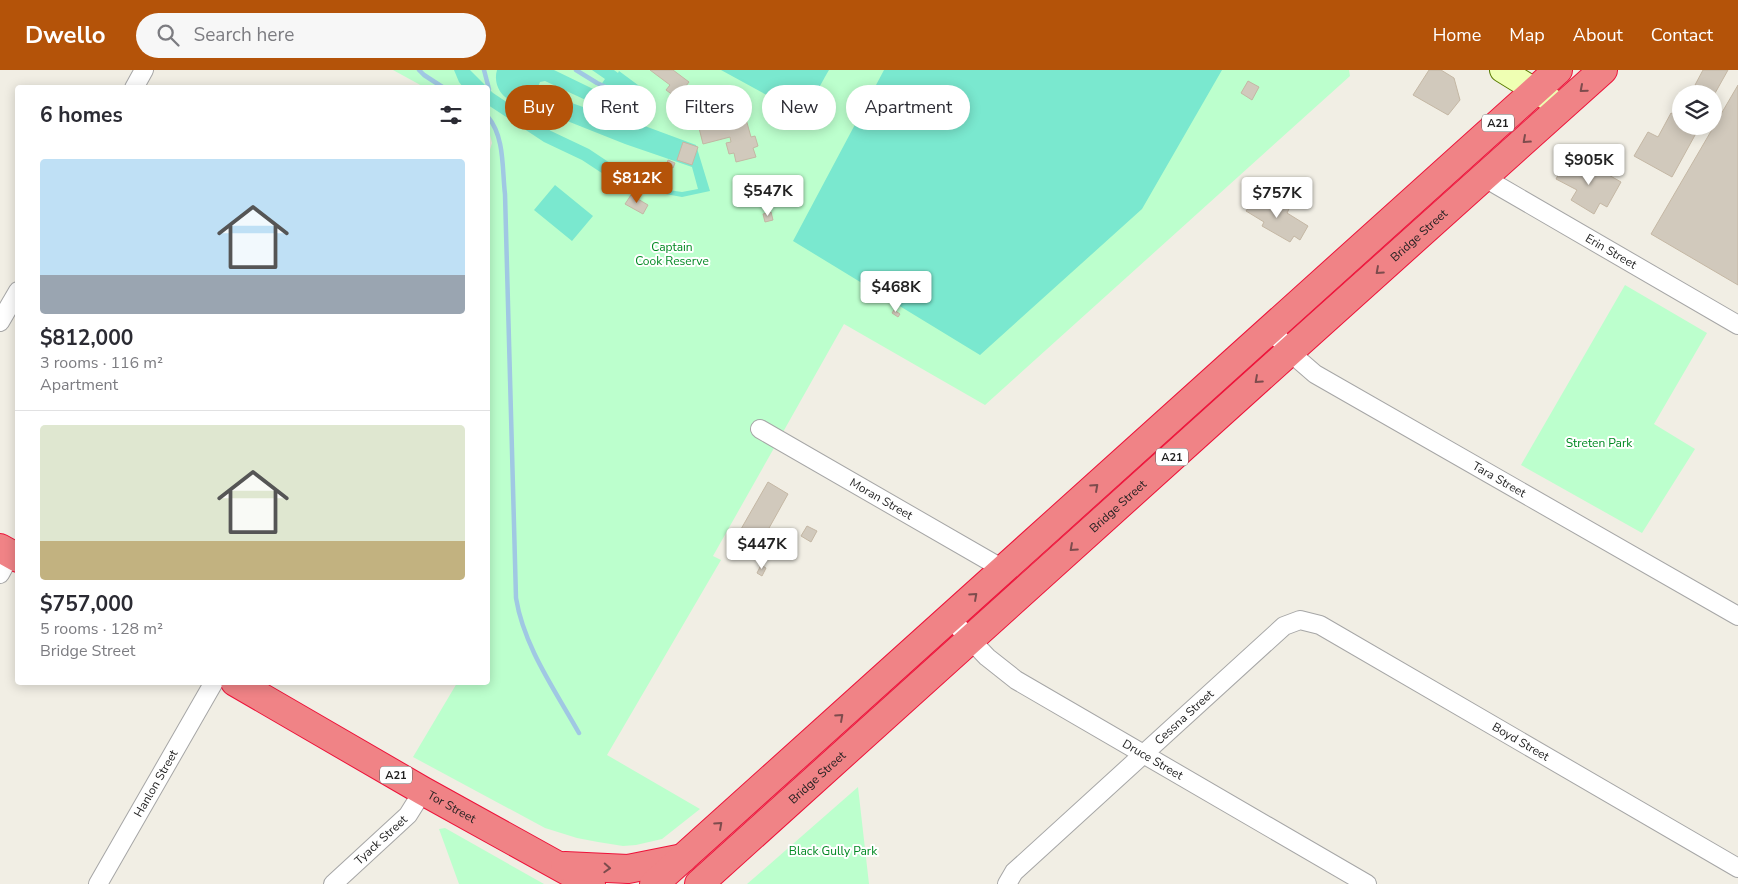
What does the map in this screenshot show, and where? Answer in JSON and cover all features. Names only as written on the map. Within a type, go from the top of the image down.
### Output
[{"type":"highway","name":"A21","points":[[558,865],[628,869],[683,858],[1558,70]]},
{"type":"highway","name":"Bridge Street","points":[[700,884],[1603,70]]},
{"type":"highway","name":"Tor Street","points":[[240,685],[424,791],[591,884]]},
{"type":"highway","points":[[654,884],[683,858]]},
{"type":"street","points":[[136,85],[144,70]]},
{"type":"street","points":[[1502,70],[1562,107]]},
{"type":"street","name":"Erin Street","points":[[1483,177],[1738,325]]},
{"type":"street","points":[[0,322],[15,296]]},
{"type":"street","name":"Tara Street","points":[[1270,330],[1315,374],[1738,616]]},
{"type":"street","name":"Moran Street","points":[[760,429],[1003,570]]},
{"type":"street","name":"Druce Street","points":[[950,618],[987,656],[1016,680],[1367,884]]},
{"type":"street","name":"Cessna Street","points":[[1007,884],[1014,872],[1284,626],[1300,620]]},
{"type":"street","name":"Boyd Street","points":[[1300,620],[1320,625],[1738,868]]},
{"type":"street","name":"Hanlon Street","points":[[98,884],[212,685]]},
{"type":"street","name":"Tyack Street","points":[[333,884],[408,815],[424,791]]},
{"type":"green space","name":"Captain Cook Reserve","points":[[393,70],[1349,70],[1350,76],[985,405],[844,324],[713,556],[721,560],[607,755],[700,809],[662,839],[623,846],[577,838],[545,828],[413,757],[456,685],[490,685],[490,150],[492,143],[490,135],[490,85],[420,85]]},
{"type":"green space","points":[[454,70],[470,70],[485,85],[461,85]]},
{"type":"green space","points":[[497,70],[554,70],[585,85],[583,85],[583,99],[573,94],[573,85],[554,85],[545,81],[540,82],[539,85],[505,85],[505,97],[496,82]]},
{"type":"green space","points":[[592,70],[614,70],[618,73],[619,71],[638,85],[601,85],[605,79]]},
{"type":"green space","points":[[721,70],[829,70],[820,85],[762,85],[762,92],[752,87],[752,85],[748,85]]},
{"type":"green space","points":[[884,70],[1222,70],[1142,209],[980,355],[793,241],[852,130],[970,130],[970,85],[876,85]]},
{"type":"green space","points":[[490,90],[505,101],[505,116],[490,106]]},
{"type":"green space","points":[[573,103],[583,107],[583,127],[573,123]]},
{"type":"green space","points":[[526,130],[549,130],[589,149],[622,171],[640,176],[644,182],[662,189],[682,192],[698,189],[692,167],[590,130],[656,130],[696,145],[710,191],[682,197],[617,183],[582,160],[544,142]]},
{"type":"green space","points":[[555,185],[593,216],[572,241],[534,210]]},
{"type":"green space","name":"Streten Park","points":[[1625,285],[1707,333],[1654,424],[1695,449],[1642,533],[1521,465]]},
{"type":"green space","name":"Black Gully Park","points":[[858,787],[869,884],[747,884]]},
{"type":"green space","points":[[445,828],[544,884],[459,884],[439,829]]},
{"type":"building","points":[[650,70],[673,70],[689,82],[687,85],[670,85]]},
{"type":"building","points":[[1429,70],[1441,70],[1454,78],[1460,100],[1448,115],[1413,95]]},
{"type":"building","points":[[1703,70],[1728,70],[1720,85],[1695,85]]},
{"type":"building","points":[[1248,81],[1259,87],[1252,100],[1241,93]]},
{"type":"building","points":[[1738,85],[1738,285],[1651,234],[1709,135],[1722,135],[1722,112]]},
{"type":"building","points":[[1671,113],[1672,135],[1695,135],[1672,177],[1634,156],[1648,132],[1658,137]]},
{"type":"building","points":[[700,130],[749,130],[751,137],[755,136],[758,146],[753,148],[756,157],[736,162],[734,153],[729,154],[726,143],[731,142],[730,137],[703,144]]},
{"type":"building","points":[[683,142],[698,147],[692,165],[677,160]]},
{"type":"building","points":[[668,160],[675,163],[673,168],[666,166]]},
{"type":"building","points":[[1566,161],[1581,170],[1586,162],[1621,182],[1607,207],[1600,203],[1594,214],[1571,200],[1577,190],[1556,179]]},
{"type":"building","points":[[1262,193],[1269,197],[1266,201],[1279,209],[1282,205],[1289,209],[1287,213],[1308,226],[1300,240],[1294,236],[1290,242],[1262,226],[1264,222],[1246,211],[1252,202],[1255,204]]},
{"type":"building","points":[[631,195],[648,205],[643,214],[625,204]]},
{"type":"building","points":[[771,212],[773,220],[765,222],[763,214]]},
{"type":"building","points":[[866,293],[871,296],[869,300],[863,296]]},
{"type":"building","points":[[894,310],[900,314],[898,317],[892,313]]},
{"type":"building","points":[[768,482],[788,494],[754,555],[733,543]]},
{"type":"building","points":[[807,526],[817,531],[811,542],[801,536]]},
{"type":"building","points":[[761,565],[766,568],[762,576],[757,573]]},
{"type":"waterway","points":[[419,70],[439,85]]},
{"type":"waterway","points":[[484,70],[488,85]]},
{"type":"waterway","points":[[576,70],[601,85]]},
{"type":"waterway","points":[[490,120],[500,144],[505,194],[516,598],[520,616],[533,651],[579,733]]}]
